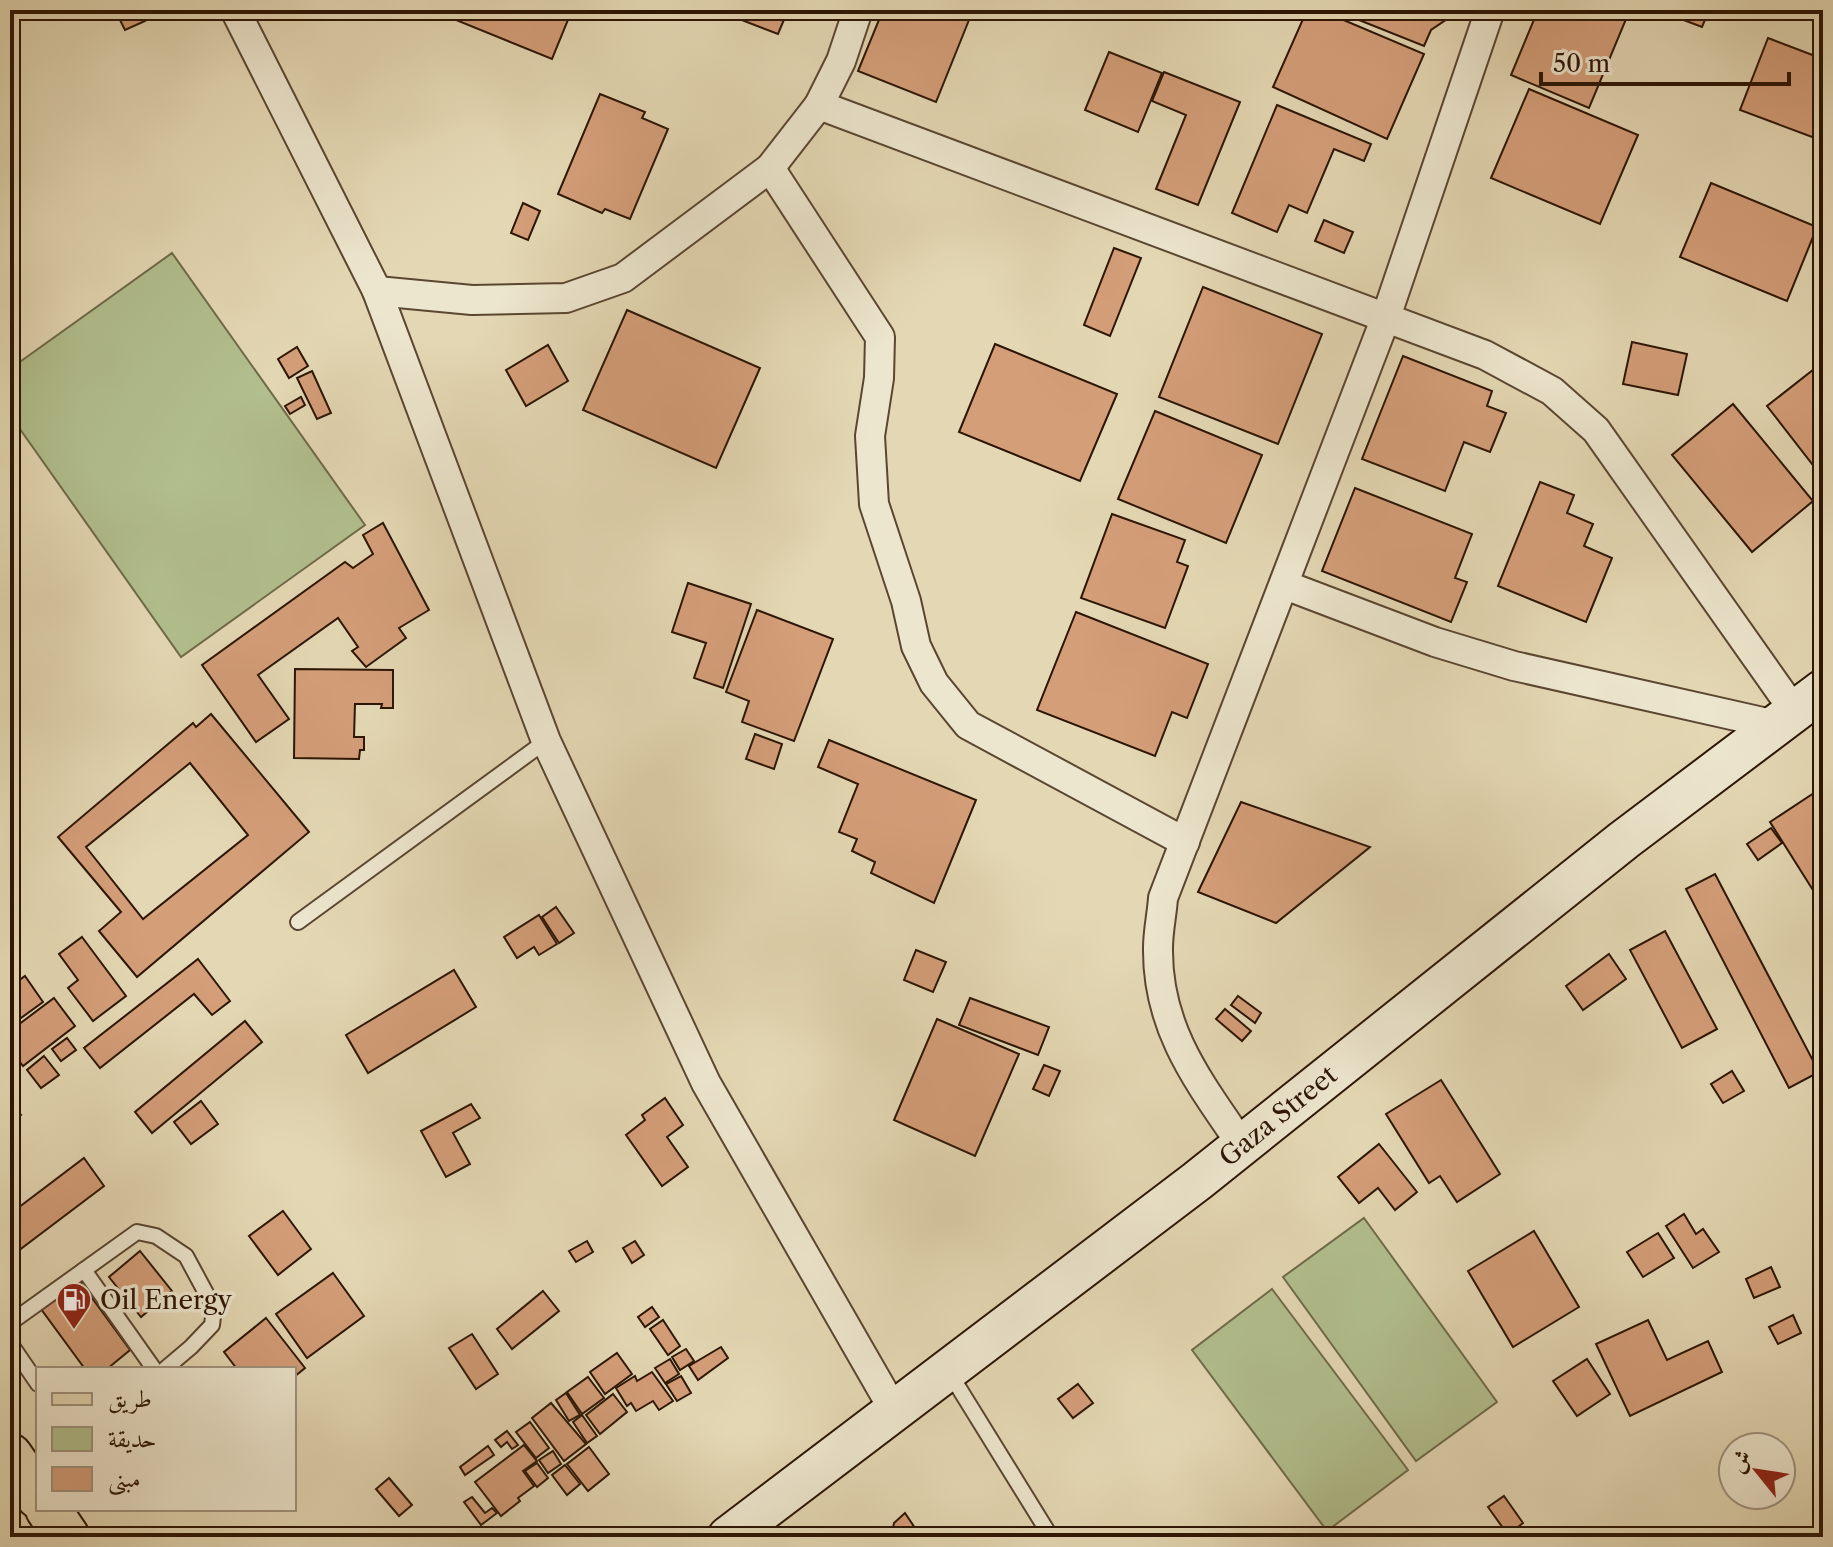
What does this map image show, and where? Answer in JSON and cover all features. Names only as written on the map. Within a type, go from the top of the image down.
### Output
[{"type":"main road","name":"Gaza Street","points":[[728,1537],[949,1372],[1242,1145],[1506,932],[1798,709]]},
{"type":"main road","points":[[49,1511],[67,1537]]},
{"type":"street","points":[[235,10],[377,291],[546,741],[706,1083],[895,1412]]},
{"type":"street","points":[[377,291],[472,300],[566,298],[623,278],[770,168],[819,105],[841,61],[858,10]]},
{"type":"street","points":[[1242,1145],[1202,1087],[1176,1041],[1163,997],[1158,948],[1163,898],[1386,317],[1490,10]]},
{"type":"street","points":[[819,105],[1485,355],[1552,391],[1596,430],[1798,709]]},
{"type":"street","points":[[770,168],[880,337],[879,378],[870,436],[874,504],[906,601],[916,646],[934,683],[968,725],[1185,842]]},
{"type":"street","points":[[1285,585],[1435,642],[1514,666],[1798,709]]},
{"type":"lane","points":[[298,922],[546,741]]},
{"type":"lane","points":[[10,1323],[137,1232],[156,1236],[186,1256],[214,1308],[212,1325],[167,1367]]},
{"type":"lane","points":[[84,1270],[153,1367]]},
{"type":"lane","points":[[10,1343],[36,1381]]},
{"type":"lane","points":[[949,1372],[1051,1537]]},
{"type":"green space","points":[[172,253],[365,525],[181,657],[10,415],[10,369]]},
{"type":"green space","points":[[1364,1218],[1497,1402],[1416,1461],[1283,1277]]},
{"type":"green space","points":[[1272,1289],[1408,1470],[1327,1531],[1192,1350]]},
{"type":"building","points":[[124,10],[139,10],[145,21],[125,30],[117,14]]},
{"type":"building","points":[[460,10],[572,10],[552,59],[456,20]]},
{"type":"building","points":[[722,10],[788,10],[778,34]]},
{"type":"building","points":[[883,10],[973,10],[936,102],[858,71]]},
{"type":"building","points":[[1307,10],[1320,10],[1424,54],[1387,139],[1273,87]]},
{"type":"building","points":[[1334,10],[1455,10],[1456,13],[1431,30],[1424,46]]},
{"type":"building","points":[[1538,10],[1629,12],[1589,108],[1511,75]]},
{"type":"building","points":[[1657,10],[1709,10],[1702,27]]},
{"type":"building","points":[[1768,38],[1823,59],[1823,141],[1740,110]]},
{"type":"building","points":[[1109,52],[1162,73],[1138,132],[1085,110]]},
{"type":"building","points":[[1164,72],[1240,102],[1198,205],[1156,189],[1186,115],[1152,101]]},
{"type":"building","points":[[1529,89],[1638,135],[1600,224],[1491,178]]},
{"type":"building","points":[[600,94],[645,112],[642,118],[668,129],[630,219],[605,209],[602,213],[558,194]]},
{"type":"building","points":[[1277,105],[1371,144],[1364,161],[1334,149],[1307,213],[1289,205],[1277,232],[1232,213]]},
{"type":"building","points":[[1711,183],[1817,227],[1787,301],[1680,257]]},
{"type":"building","points":[[523,203],[540,211],[528,240],[511,233]]},
{"type":"building","points":[[1324,220],[1353,232],[1344,253],[1315,241]]},
{"type":"building","points":[[1114,248],[1141,258],[1110,336],[1084,325]]},
{"type":"building","points":[[1203,287],[1322,334],[1278,444],[1159,397]]},
{"type":"building","points":[[627,310],[760,368],[716,468],[583,410]]},
{"type":"building","points":[[1632,342],[1687,354],[1678,395],[1623,384]]},
{"type":"building","points":[[995,344],[1117,394],[1080,481],[959,432]]},
{"type":"building","points":[[548,345],[568,381],[526,406],[506,370]]},
{"type":"building","points":[[297,347],[308,366],[289,378],[278,359]]},
{"type":"building","points":[[1403,356],[1492,391],[1487,406],[1506,413],[1490,452],[1464,442],[1445,491],[1362,459]]},
{"type":"building","points":[[1823,362],[1823,478],[1767,406]]},
{"type":"building","points":[[312,371],[331,413],[317,419],[297,378]]},
{"type":"building","points":[[301,397],[305,405],[290,414],[285,406]]},
{"type":"building","points":[[1733,404],[1813,501],[1752,552],[1672,455]]},
{"type":"building","points":[[1155,411],[1262,455],[1226,543],[1118,499]]},
{"type":"building","points":[[1540,482],[1574,495],[1567,513],[1593,524],[1584,546],[1612,558],[1586,622],[1498,586]]},
{"type":"building","points":[[1355,488],[1472,534],[1455,578],[1467,582],[1451,622],[1322,571]]},
{"type":"building","points":[[1112,514],[1185,540],[1177,562],[1188,566],[1165,628],[1081,598]]},
{"type":"building","points":[[383,523],[429,610],[399,628],[406,638],[366,667],[352,651],[358,647],[338,618],[258,675],[289,719],[256,742],[202,665],[345,562],[353,568],[373,554],[363,535]]},
{"type":"building","points":[[688,583],[751,604],[723,688],[694,678],[706,643],[672,632]]},
{"type":"building","points":[[757,610],[833,639],[794,741],[742,722],[749,701],[726,692]]},
{"type":"building","points":[[1076,612],[1208,664],[1187,718],[1172,712],[1155,756],[1037,710]]},
{"type":"building","points":[[295,669],[393,670],[393,708],[381,708],[382,704],[355,704],[354,737],[364,737],[364,750],[360,750],[359,759],[294,758]]},
{"type":"building","points":[[211,714],[309,832],[137,977],[99,931],[121,912],[58,837],[193,723],[196,727]],"holes":[[[190,763],[248,835],[143,919],[86,847]]]},
{"type":"building","points":[[755,734],[782,744],[774,769],[746,759]]},
{"type":"building","points":[[829,740],[976,800],[934,903],[871,873],[875,862],[852,851],[857,839],[839,832],[858,784],[818,767]]},
{"type":"building","points":[[1823,787],[1823,906],[1770,822]]},
{"type":"building","points":[[1241,802],[1370,847],[1276,923],[1198,892]]},
{"type":"building","points":[[1771,828],[1782,843],[1758,860],[1747,844]]},
{"type":"building","points":[[1715,874],[1819,1072],[1789,1088],[1686,889]]},
{"type":"building","points":[[10,875],[14,875],[20,963],[10,982]]},
{"type":"building","points":[[556,907],[574,933],[559,943],[542,917]]},
{"type":"building","points":[[539,915],[557,944],[539,955],[534,947],[517,958],[504,937]]},
{"type":"building","points":[[1665,931],[1717,1029],[1682,1048],[1630,950]]},
{"type":"building","points":[[82,937],[126,996],[93,1021],[68,988],[78,980],[59,954]]},
{"type":"building","points":[[916,950],[946,962],[933,992],[904,980]]},
{"type":"building","points":[[1609,954],[1626,979],[1583,1010],[1566,986]]},
{"type":"building","points":[[198,959],[230,1001],[212,1015],[194,994],[100,1068],[84,1048]]},
{"type":"building","points":[[454,970],[476,1007],[368,1073],[346,1035]]},
{"type":"building","points":[[25,976],[43,1002],[10,1026],[10,987]]},
{"type":"building","points":[[1238,996],[1261,1013],[1255,1023],[1231,1005]]},
{"type":"building","points":[[54,998],[75,1026],[23,1066],[10,1049],[10,1031]]},
{"type":"building","points":[[970,998],[1049,1027],[1038,1055],[959,1025]]},
{"type":"building","points":[[1225,1009],[1251,1031],[1242,1041],[1216,1019]]},
{"type":"building","points":[[937,1019],[1019,1054],[975,1156],[894,1120]]},
{"type":"building","points":[[245,1021],[262,1042],[152,1133],[135,1112]]},
{"type":"building","points":[[67,1038],[76,1050],[61,1061],[52,1049]]},
{"type":"building","points":[[44,1056],[59,1075],[41,1088],[27,1070]]},
{"type":"building","points":[[1044,1065],[1060,1071],[1049,1096],[1033,1089]]},
{"type":"building","points":[[1732,1071],[1744,1091],[1723,1103],[1711,1084]]},
{"type":"building","points":[[1441,1080],[1500,1174],[1457,1202],[1440,1176],[1429,1183],[1386,1114]]},
{"type":"building","points":[[665,1098],[683,1125],[667,1137],[688,1167],[662,1186],[626,1135],[645,1120],[642,1115]]},
{"type":"building","points":[[201,1101],[218,1124],[191,1144],[174,1122]]},
{"type":"building","points":[[10,1103],[21,1115],[10,1124]]},
{"type":"building","points":[[471,1104],[480,1118],[453,1133],[470,1164],[446,1177],[421,1131]]},
{"type":"building","points":[[1379,1144],[1417,1192],[1395,1210],[1378,1188],[1359,1203],[1338,1177]]},
{"type":"building","points":[[84,1158],[104,1186],[14,1254],[10,1248],[10,1214]]},
{"type":"building","points":[[283,1211],[311,1249],[278,1275],[249,1236]]},
{"type":"building","points":[[1684,1214],[1696,1234],[1703,1229],[1719,1252],[1693,1268],[1666,1226]]},
{"type":"building","points":[[1534,1231],[1579,1307],[1513,1347],[1468,1271]]},
{"type":"building","points":[[1658,1233],[1674,1258],[1643,1277],[1627,1252]]},
{"type":"building","points":[[587,1241],[593,1252],[576,1262],[569,1251]]},
{"type":"building","points":[[635,1241],[644,1255],[632,1263],[623,1248]]},
{"type":"building","points":[[140,1251],[172,1291],[141,1317],[109,1277]]},
{"type":"building","points":[[1771,1267],[1780,1287],[1754,1298],[1746,1279]]},
{"type":"building","points":[[333,1273],[364,1316],[307,1358],[276,1314]]},
{"type":"building","points":[[81,1283],[130,1350],[109,1367],[84,1367],[41,1309]]},
{"type":"building","points":[[543,1291],[559,1311],[512,1349],[497,1329]]},
{"type":"building","points":[[652,1307],[659,1317],[645,1327],[638,1317]]},
{"type":"building","points":[[1793,1315],[1801,1333],[1778,1344],[1769,1327]]},
{"type":"building","points":[[266,1318],[305,1368],[296,1375],[296,1367],[235,1367],[224,1352]]},
{"type":"building","points":[[663,1320],[680,1346],[668,1355],[650,1329]]},
{"type":"building","points":[[1648,1320],[1667,1360],[1708,1341],[1722,1372],[1630,1416],[1596,1344]]},
{"type":"building","points":[[472,1334],[498,1374],[476,1389],[449,1348]]},
{"type":"building","points":[[721,1347],[728,1358],[698,1380],[689,1366]]},
{"type":"building","points":[[686,1349],[694,1361],[680,1370],[672,1357]]},
{"type":"building","points":[[617,1353],[632,1374],[605,1394],[590,1372]]},
{"type":"building","points":[[670,1359],[679,1374],[665,1383],[655,1368]]},
{"type":"building","points":[[1587,1359],[1610,1394],[1577,1416],[1553,1381]]},
{"type":"building","points":[[652,1372],[673,1401],[659,1410],[653,1401],[636,1411],[631,1403],[627,1406],[616,1388],[635,1376],[637,1381]]},
{"type":"building","points":[[681,1376],[691,1393],[677,1401],[666,1384]]},
{"type":"building","points":[[588,1377],[604,1398],[582,1414],[567,1392]]},
{"type":"building","points":[[1078,1384],[1093,1403],[1073,1418],[1058,1399]]},
{"type":"building","points":[[566,1393],[580,1415],[569,1421],[556,1400]]},
{"type":"building","points":[[613,1394],[627,1412],[600,1434],[586,1415]]},
{"type":"building","points":[[551,1403],[586,1444],[564,1461],[532,1418]]},
{"type":"building","points":[[582,1415],[597,1436],[587,1443],[573,1422]]},
{"type":"building","points":[[530,1422],[549,1448],[536,1458],[516,1432]]},
{"type":"building","points":[[507,1431],[518,1445],[512,1449],[507,1442],[501,1447],[495,1440]]},
{"type":"building","points":[[524,1445],[537,1461],[523,1471],[534,1486],[501,1516],[475,1482]]},
{"type":"building","points":[[488,1446],[494,1455],[465,1475],[460,1467]]},
{"type":"building","points":[[589,1447],[609,1474],[588,1491],[567,1464]]},
{"type":"building","points":[[553,1451],[561,1464],[548,1473],[539,1460]]},
{"type":"building","points":[[537,1463],[548,1478],[537,1487],[525,1471]]},
{"type":"building","points":[[565,1465],[580,1484],[567,1495],[552,1475]]},
{"type":"building","points":[[389,1478],[412,1505],[399,1516],[376,1489]]},
{"type":"building","points":[[1504,1496],[1523,1523],[1508,1535],[1488,1507]]},
{"type":"building","points":[[472,1497],[485,1513],[492,1508],[497,1513],[481,1525],[464,1502]]},
{"type":"building","points":[[905,1513],[921,1537],[891,1537],[894,1523]]},
{"type":"place","name":"Oil Energy","points":[[74,1331]]}]
